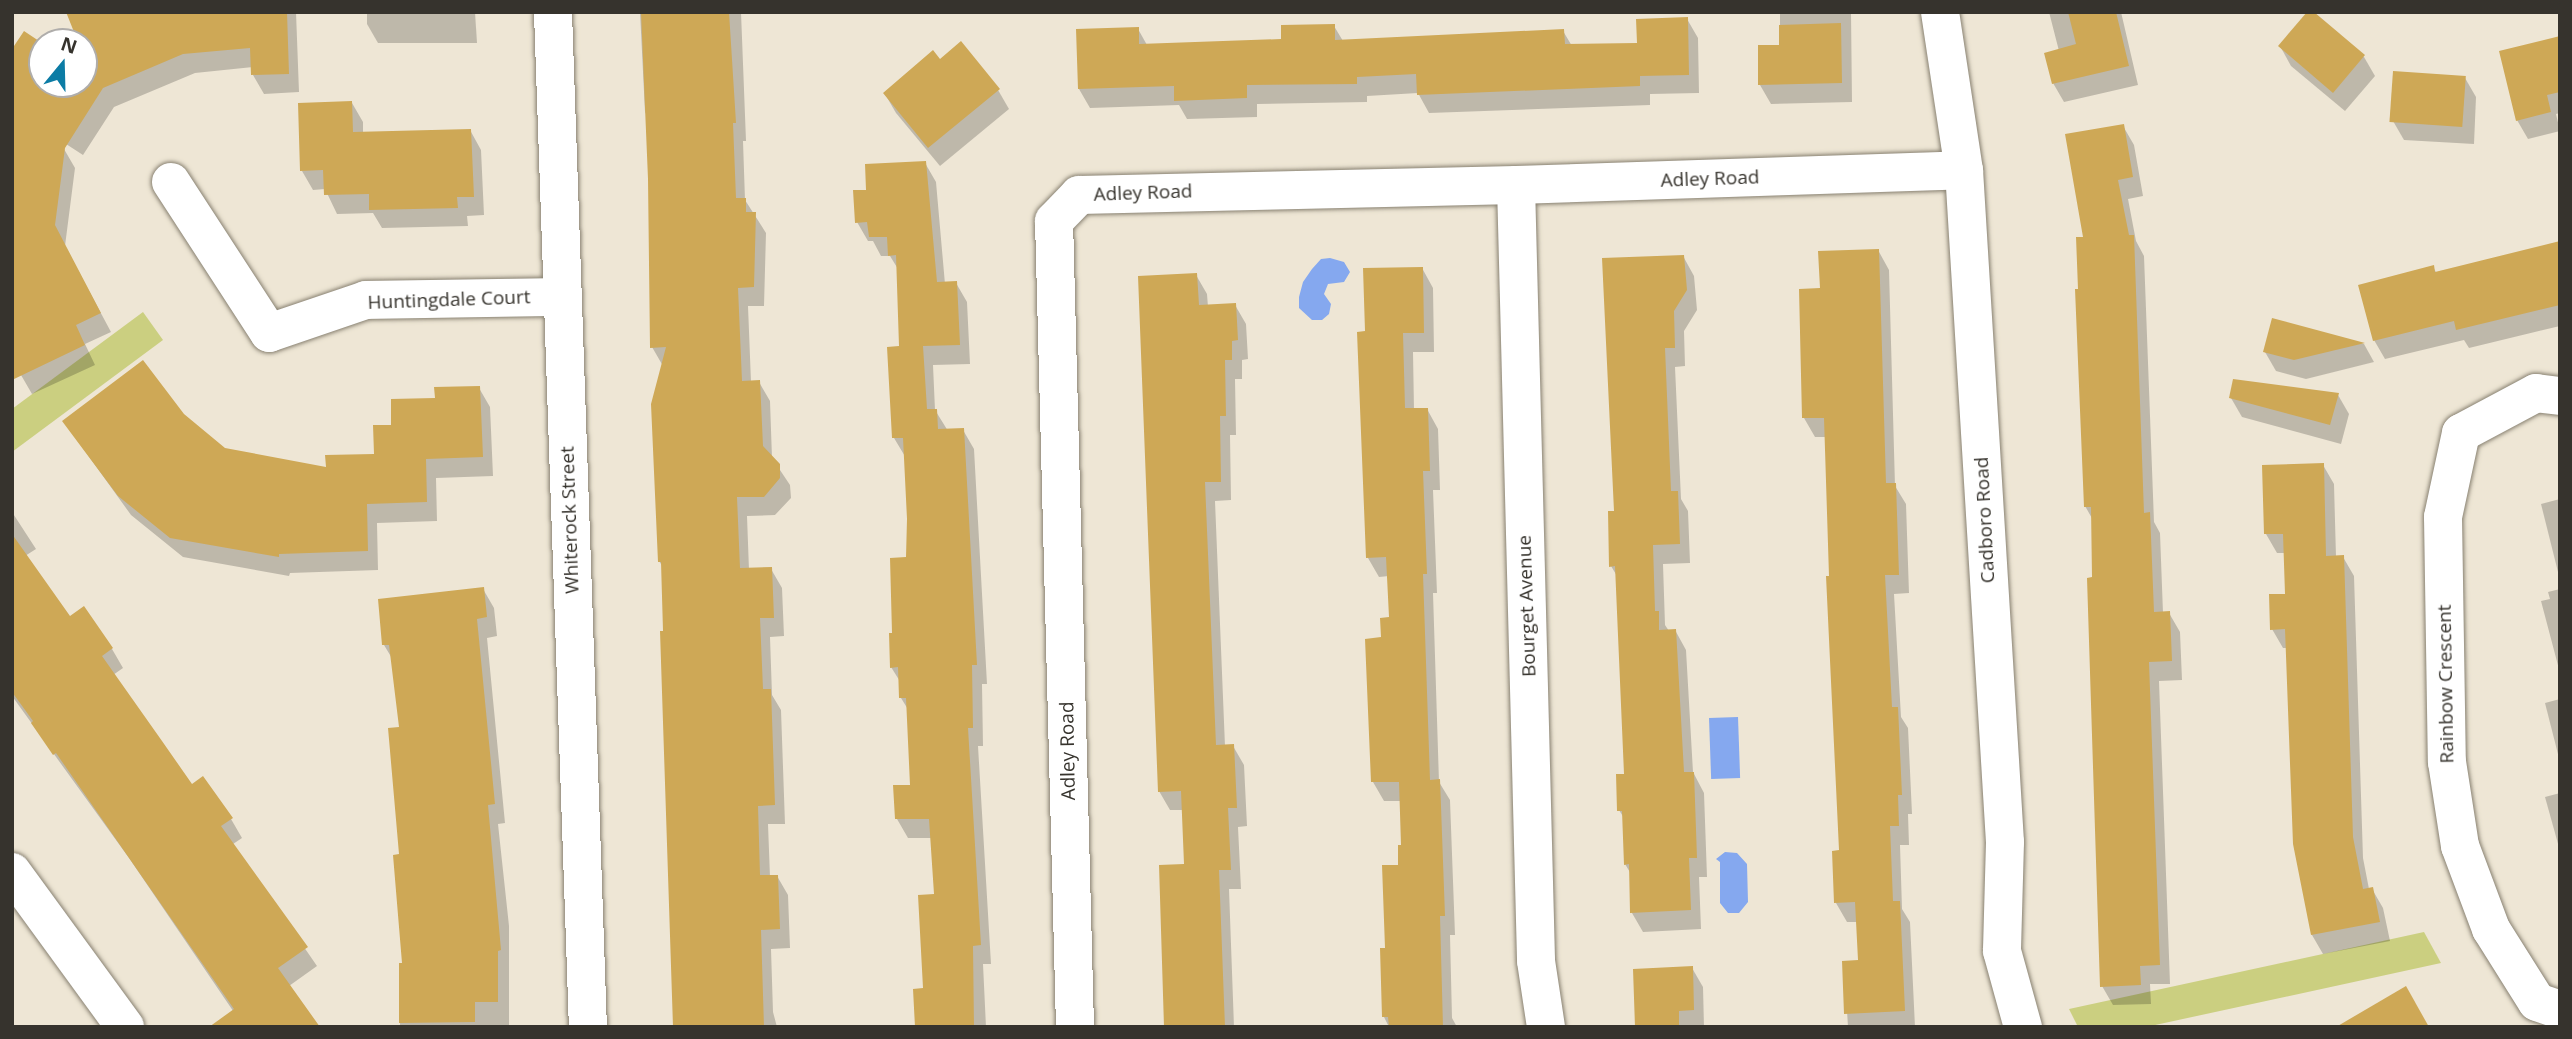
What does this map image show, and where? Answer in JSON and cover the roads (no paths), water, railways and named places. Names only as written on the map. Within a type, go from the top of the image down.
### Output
[{"type":"street","name":"Whiterock Street","points":[[553,12],[588,1027]]},
{"type":"street","name":"Cadboro Road","points":[[1940,12],[1964,170],[2005,842],[2002,951],[2023,1027]]},
{"type":"street","name":"Adley Road","points":[[1074,1027],[1054,221],[1079,195],[1516,186],[1964,170]]},
{"type":"street","name":"Huntingdale Court","points":[[171,182],[269,333],[366,300],[562,297]]},
{"type":"street","name":"Bourget Avenue","points":[[1516,186],[1536,947],[1546,1027]]},
{"type":"street","name":"Rainbow Crescent","points":[[2560,396],[2536,393],[2461,433],[2443,517],[2447,762],[2460,846],[2491,929],[2537,1002],[2560,1010]]},
{"type":"street","points":[[12,872],[125,1027]]},
{"type":"water","points":[[1330,258],[1344,262],[1350,272],[1344,282],[1328,284],[1324,294],[1331,304],[1329,314],[1322,320],[1312,320],[1299,308],[1303,282],[1321,259]]},
{"type":"water","points":[[1738,717],[1740,778],[1711,779],[1709,718]]},
{"type":"water","points":[[1725,852],[1737,853],[1747,864],[1748,902],[1739,913],[1728,913],[1720,903],[1720,862],[1716,859]]}]
